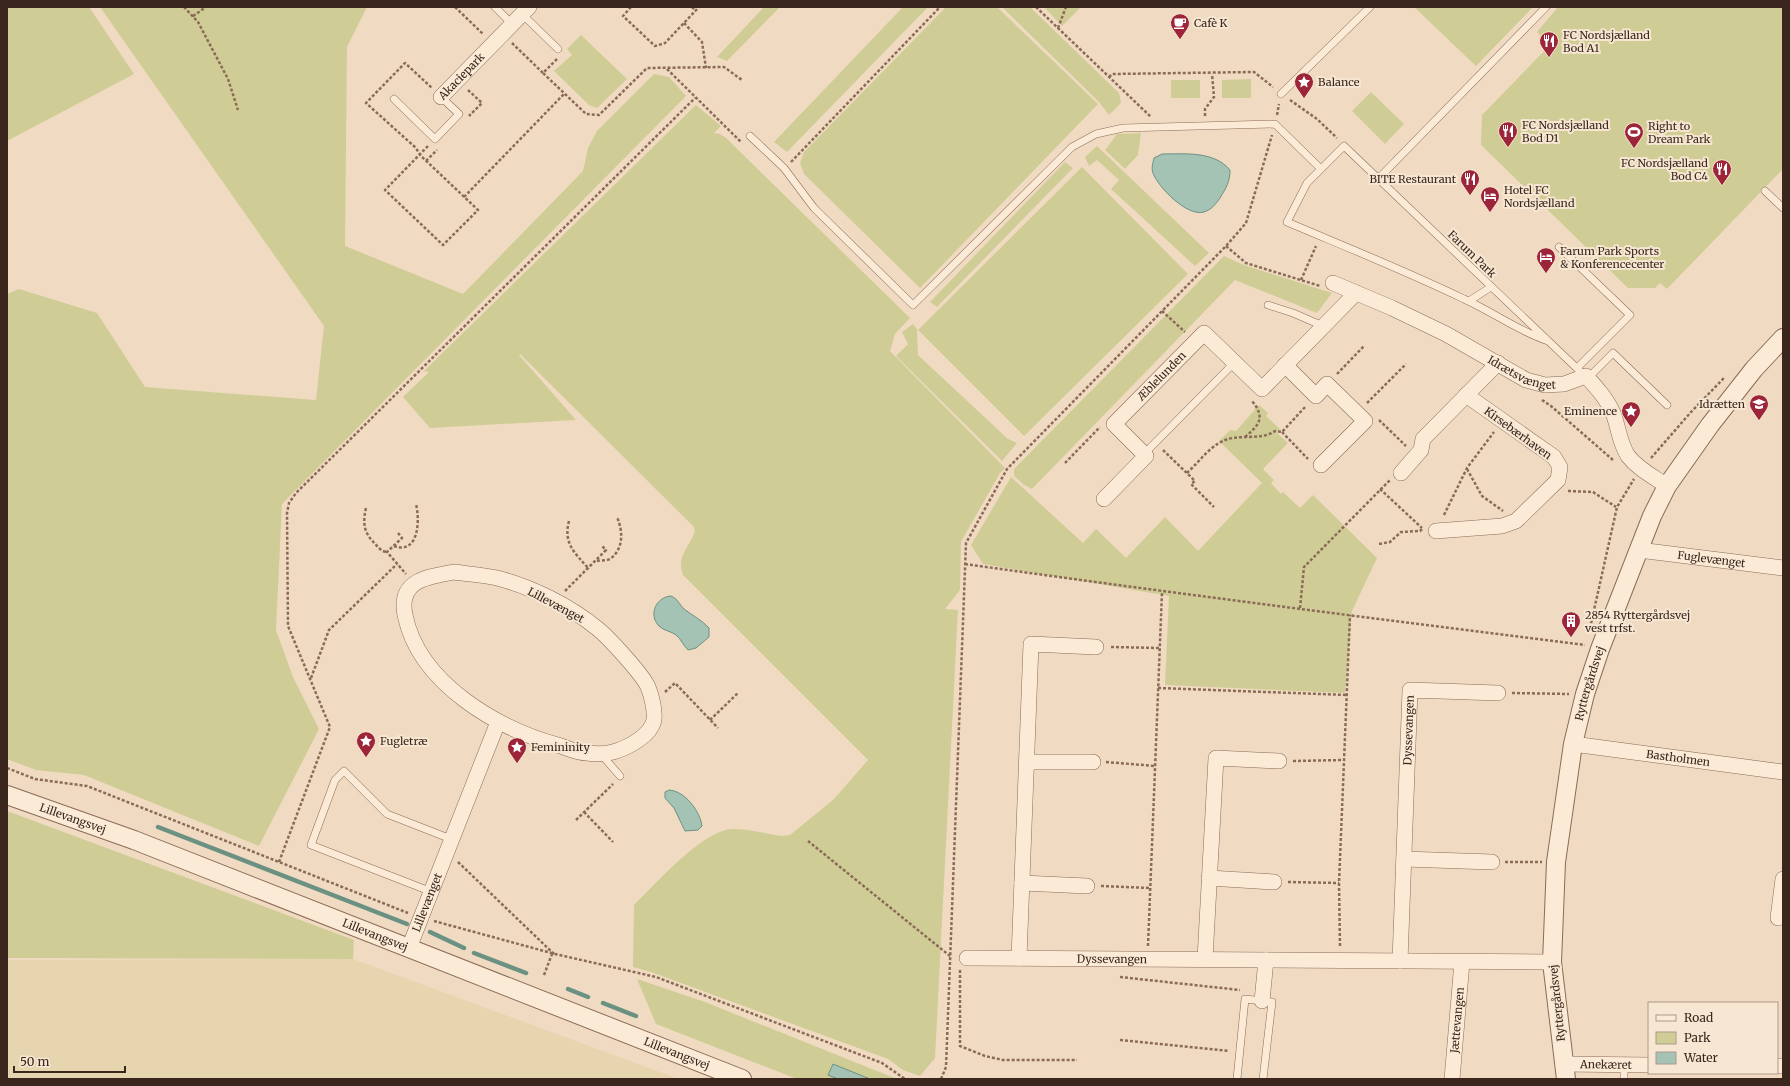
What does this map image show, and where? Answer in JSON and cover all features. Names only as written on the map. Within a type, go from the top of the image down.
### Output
[{"type":"street","name":"Akaciepark","points":[[441,96],[499,45],[523,17]]},
{"type":"street","name":"Idrætsvænget","points":[[1333,283],[1356,292],[1446,334],[1526,380],[1545,386],[1564,384],[1584,374]]},
{"type":"street","points":[[1262,389],[1356,292]]},
{"type":"street","name":"Æblelunden","points":[[1114,424],[1204,333],[1262,389]]},
{"type":"street","name":"Ryttergårdsvej","points":[[1565,1072],[1552,962],[1556,862],[1573,744],[1585,694],[1600,649],[1652,516],[1667,486],[1710,425],[1754,369],[1783,338]]},
{"type":"street","points":[[1401,473],[1421,450],[1423,439],[1498,363]]},
{"type":"street","points":[[1285,365],[1316,396],[1327,384],[1365,421],[1321,465]]},
{"type":"street","points":[[1584,374],[1600,393],[1612,413],[1621,443],[1629,457],[1642,469],[1667,486]]},
{"type":"street","name":"Kirsebærhaven","points":[[1429,530],[1502,526],[1516,521],[1558,480],[1560,467],[1554,457],[1466,395]]},
{"type":"street","points":[[1104,499],[1146,456],[1114,424]]},
{"type":"street","name":"Fuglevænget","points":[[1639,550],[1783,568]]},
{"type":"street","name":"Lillevænget","points":[[454,572],[497,578],[527,588],[554,601],[584,618],[604,635],[625,657],[648,686],[654,721],[648,732],[630,745],[612,752],[586,753],[542,741],[498,722],[466,701],[436,676],[419,654],[407,625],[403,605],[404,597],[415,583],[428,577],[454,572]]},
{"type":"street","points":[[1019,958],[1031,644],[1096,647]]},
{"type":"street","name":"Dyssevangen","points":[[1400,961],[1410,690],[1498,693]]},
{"type":"street","name":"Lillevænget","points":[[409,948],[498,722]]},
{"type":"street","name":"Bastholmen","points":[[1573,744],[1783,772]]},
{"type":"street","points":[[1205,959],[1216,758],[1279,761]]},
{"type":"street","points":[[1027,762],[1093,762]]},
{"type":"street","name":"Lillevangsvej","points":[[7,795],[134,840],[742,1079]]},
{"type":"street","points":[[1404,859],[1492,862]]},
{"type":"street","points":[[1209,878],[1274,882]]},
{"type":"street","points":[[1778,918],[1783,879]]},
{"type":"street","points":[[1022,883],[1087,886]]},
{"type":"street","name":"Dyssevangen","points":[[964,961],[1019,958],[1552,962]]},
{"type":"street","points":[[1262,1001],[1266,960]]},
{"type":"street","name":"Jættevangen","points":[[1452,1079],[1462,962]]},
{"type":"street","name":"Anekæret","points":[[1565,1072],[1624,1072],[1648,1065]]},
{"type":"lane","points":[[495,7],[523,17],[558,49]]},
{"type":"lane","points":[[1281,94],[1370,7]]},
{"type":"lane","points":[[1379,178],[1546,7]]},
{"type":"lane","name":"Akaciepark","points":[[435,139],[460,114],[441,96]]},
{"type":"lane","points":[[394,99],[435,139]]},
{"type":"lane","points":[[750,136],[784,168],[814,208],[913,305],[1072,147],[1096,134],[1123,128],[1275,124],[1321,169]]},
{"type":"lane","points":[[1344,146],[1307,183],[1287,222],[1469,301],[1527,334],[1548,341]]},
{"type":"lane","name":"Farum Park","points":[[1344,146],[1584,374]]},
{"type":"lane","points":[[1765,191],[1783,208]]},
{"type":"lane","points":[[1559,248],[1630,315],[1584,374]]},
{"type":"lane","points":[[1469,301],[1491,287]]},
{"type":"lane","points":[[1268,305],[1293,313],[1322,326]]},
{"type":"lane","points":[[1584,374],[1613,353],[1667,405]]},
{"type":"lane","points":[[1144,454],[1235,362]]},
{"type":"lane","points":[[600,753],[620,776]]},
{"type":"lane","points":[[432,892],[311,845],[335,780],[344,771],[388,814],[449,845]]},
{"type":"lane","points":[[1237,1079],[1245,999],[1272,1002],[1263,1079]]},
{"type":"path","points":[[184,7],[198,22],[228,79],[238,110]]},
{"type":"path","points":[[193,16],[206,7]]},
{"type":"path","points":[[455,7],[499,45],[511,42]]},
{"type":"path","points":[[631,7],[623,16],[655,46],[665,43],[699,7]]},
{"type":"path","points":[[692,7],[696,10]]},
{"type":"path","points":[[784,168],[940,7]]},
{"type":"path","points":[[1036,7],[1157,123],[1158,128]]},
{"type":"path","points":[[1058,28],[1066,7]]},
{"type":"path","points":[[511,42],[523,17]]},
{"type":"path","points":[[684,23],[702,42],[706,68]]},
{"type":"path","points":[[511,42],[586,114],[599,115],[647,68],[667,69],[724,67],[742,80]]},
{"type":"path","points":[[543,73],[563,54],[558,49]]},
{"type":"path","points":[[667,69],[746,147]]},
{"type":"path","points":[[1109,77],[1112,74],[1212,74],[1254,72],[1317,120],[1344,146]]},
{"type":"path","points":[[1205,126],[1205,109],[1214,97],[1212,74]]},
{"type":"path","points":[[466,88],[482,103],[466,119]]},
{"type":"path","points":[[464,197],[564,94]]},
{"type":"path","points":[[941,1079],[946,1067],[966,542],[1007,469],[1226,246],[1246,223],[1275,124],[1281,94]]},
{"type":"path","points":[[279,862],[330,727],[288,626],[286,512],[289,503],[296,493],[695,98]]},
{"type":"path","points":[[420,155],[478,210],[443,245],[385,190],[435,139]]},
{"type":"path","points":[[426,161],[441,145]]},
{"type":"path","points":[[1301,280],[1320,236]]},
{"type":"path","points":[[1226,246],[1246,263],[1329,289],[1333,283]]},
{"type":"path","points":[[1162,310],[1195,342]]},
{"type":"path","points":[[1327,384],[1364,346]]},
{"type":"path","points":[[1357,414],[1406,364]]},
{"type":"path","points":[[1245,437],[1257,426],[1260,416],[1257,407],[1251,400],[1262,389]]},
{"type":"path","points":[[1282,432],[1316,396]]},
{"type":"path","points":[[1539,398],[1551,406],[1617,465]]},
{"type":"path","points":[[1376,417],[1416,456]]},
{"type":"path","points":[[1065,463],[1108,419],[1114,424]]},
{"type":"path","points":[[1429,530],[1467,468],[1502,421]]},
{"type":"path","points":[[1187,473],[1219,443],[1235,438],[1268,436],[1275,431],[1282,432],[1317,469],[1321,465]]},
{"type":"path","points":[[1155,443],[1195,481],[1191,484],[1214,507]]},
{"type":"path","points":[[1467,468],[1482,496],[1516,521]]},
{"type":"path","points":[[1300,608],[1304,567],[1393,476],[1401,473]]},
{"type":"path","points":[[1629,474],[1634,479]]},
{"type":"path","points":[[1380,489],[1429,530]]},
{"type":"path","points":[[1547,491],[1593,492],[1616,507]]},
{"type":"path","points":[[393,546],[402,547],[412,542],[418,530],[420,518],[416,504]]},
{"type":"path","points":[[366,508],[363,524],[365,531],[382,551],[387,552],[415,583]]},
{"type":"path","points":[[596,561],[608,560],[615,554],[619,547],[622,534],[617,517]]},
{"type":"path","points":[[569,521],[566,531],[572,549],[589,569]]},
{"type":"path","points":[[1379,544],[1390,542],[1401,532],[1429,530]]},
{"type":"path","points":[[387,552],[402,538],[398,533]]},
{"type":"path","points":[[554,601],[589,569],[606,550],[602,546]]},
{"type":"path","points":[[310,679],[329,630],[397,564]]},
{"type":"path","points":[[965,564],[1162,592],[1300,608],[1592,646]]},
{"type":"path","points":[[1147,959],[1162,592]]},
{"type":"path","points":[[1340,960],[1339,883],[1350,615]]},
{"type":"path","points":[[1096,647],[1160,648]]},
{"type":"path","points":[[652,703],[675,684],[718,728]]},
{"type":"path","points":[[1158,688],[1347,695]]},
{"type":"path","points":[[710,720],[738,693]]},
{"type":"path","points":[[1498,693],[1585,694]]},
{"type":"path","points":[[1279,761],[1344,760]]},
{"type":"path","points":[[1093,762],[1155,766]]},
{"type":"path","points":[[7,768],[35,778],[87,786],[421,918],[553,954],[656,977],[882,1063],[905,1079]]},
{"type":"path","points":[[576,820],[620,776]]},
{"type":"path","points":[[584,812],[613,842]]},
{"type":"path","points":[[808,841],[951,956]]},
{"type":"path","points":[[449,845],[553,954]]},
{"type":"path","points":[[1492,862],[1556,862]]},
{"type":"path","points":[[1274,882],[1339,883]]},
{"type":"path","points":[[1087,886],[1150,888]]},
{"type":"path","points":[[544,975],[553,954]]},
{"type":"path","points":[[964,961],[960,1046],[985,1056],[1003,1060],[1076,1060]]},
{"type":"path","points":[[1120,977],[1247,990],[1245,999]]},
{"type":"path","points":[[1120,1040],[1240,1053]]},
{"type":"shaded area","points":[[353,959],[679,1079],[7,1079],[7,960]]},
{"type":"green space","points":[[7,7],[89,7],[134,74],[7,141]]},
{"type":"green space","points":[[100,7],[367,7],[347,47],[345,246],[463,294],[583,171],[588,148],[597,131],[654,74],[669,77],[686,96],[282,504],[276,630],[293,677],[319,729],[259,846],[84,775],[36,770],[7,759],[7,294],[19,289],[97,313],[145,387],[316,400],[324,326]]},
{"type":"green space","points":[[764,7],[780,7],[727,61],[717,57]]},
{"type":"green space","points":[[903,7],[928,7],[787,152],[774,142]]},
{"type":"green space","points":[[946,7],[997,7],[1098,104],[920,288],[804,174],[800,163],[804,152]]},
{"type":"green space","points":[[1002,7],[1030,7],[1119,93],[1121,103],[1109,115],[1099,102]]},
{"type":"green space","points":[[1044,7],[1081,7],[1062,26]]},
{"type":"green space","points":[[1414,7],[1533,7],[1476,66]]},
{"type":"green space","name":"Right to Dream Park","points":[[1558,7],[1783,7],[1783,169],[1667,289],[1660,283],[1655,288],[1628,288],[1481,145],[1482,115],[1549,46],[1537,32]]},
{"type":"green space","points":[[581,35],[627,79],[597,108],[589,105],[554,71],[572,55],[567,49]]},
{"type":"green space","points":[[1251,79],[1251,98],[1222,98],[1222,80]]},
{"type":"green space","points":[[1171,80],[1200,80],[1200,98],[1171,98]]},
{"type":"green space","points":[[1371,92],[1404,124],[1385,144],[1352,111]]},
{"type":"green space","points":[[696,105],[721,126],[714,133],[720,134],[726,138],[910,318],[895,334],[890,351],[1005,468],[1000,473],[961,542],[960,590],[945,609],[958,610],[935,1058],[920,1076],[903,1070],[888,1059],[651,972],[633,967],[634,905],[667,871],[695,847],[722,831],[740,829],[782,836],[790,835],[834,799],[868,760],[683,575],[681,567],[682,560],[695,531],[694,527],[520,354],[519,355],[576,420],[430,428],[403,397],[429,372],[424,371]]},
{"type":"green space","points":[[1141,133],[1138,155],[1125,169],[1105,150],[1117,134]]},
{"type":"green space","points":[[1097,146],[1209,253],[1195,266],[1111,189],[1119,180],[1097,160],[1089,166],[1085,157]]},
{"type":"green space","points":[[1065,162],[1073,168],[937,307],[930,302]]},
{"type":"green space","points":[[1082,167],[1188,274],[1024,436],[918,330]]},
{"type":"green space","points":[[1224,256],[1244,265],[1332,293],[1317,313],[1235,280],[1032,489],[1024,485],[1014,476],[1014,469]]},
{"type":"green space","points":[[913,324],[917,329],[918,355],[1008,439],[1017,443],[1002,461],[896,356],[908,344],[902,332]]},
{"type":"green space","points":[[1259,405],[1268,413],[1266,416],[1280,429],[1277,433],[1288,443],[1263,469],[1274,480],[1271,483],[1281,494],[1283,492],[1300,508],[1313,495],[1377,558],[1352,611],[1345,693],[1165,685],[1169,596],[983,564],[971,545],[1011,477],[1083,543],[1096,529],[1126,558],[1165,517],[1198,551],[1262,483],[1219,441],[1230,430],[1236,431]]},
{"type":"green space","points":[[7,811],[354,940],[353,959],[7,958]]},
{"type":"green space","points":[[637,979],[705,1002],[897,1079],[797,1079],[656,1024]]},
{"type":"water","points":[[1162,154],[1190,154],[1208,157],[1216,159],[1230,170],[1226,188],[1217,202],[1209,210],[1197,212],[1182,206],[1161,186],[1153,173],[1152,166],[1154,158]]},
{"type":"water","points":[[671,596],[677,600],[684,609],[709,628],[709,637],[696,648],[688,650],[676,635],[661,628],[656,622],[654,617],[655,607],[661,600]]},
{"type":"water","points":[[669,790],[681,794],[695,808],[701,820],[702,826],[698,830],[685,831],[674,808],[665,798],[665,792]]},
{"type":"water","points":[[833,1064],[870,1079],[838,1079],[828,1075]]},
{"type":"waterway","points":[[158,827],[407,924]]},
{"type":"waterway","points":[[430,932],[464,948]]},
{"type":"waterway","points":[[474,953],[526,973]]},
{"type":"waterway","points":[[568,989],[588,997]]},
{"type":"waterway","points":[[603,1003],[636,1016]]},
{"type":"place","name":"Cafè K","points":[[1180,40]]},
{"type":"place","name":"FC Nordsjælland Bod A1","points":[[1549,58]]},
{"type":"place","name":"Balance","points":[[1304,99]]},
{"type":"place","name":"FC Nordsjælland Bod D1","points":[[1508,148]]},
{"type":"place","name":"Right to Dream Park","points":[[1634,149]]},
{"type":"place","name":"FC Nordsjælland Bod C4","points":[[1722,186]]},
{"type":"place","name":"BITE Restaurant","points":[[1470,196]]},
{"type":"place","name":"Hotel FC Nordsjælland","points":[[1490,213]]},
{"type":"place","name":"Farum Park Sports & Konferencecenter","points":[[1546,274]]},
{"type":"place","name":"Idrætten","points":[[1759,421]]},
{"type":"place","name":"Eminence","points":[[1631,428]]},
{"type":"place","name":"2854 Ryttergårdsvej vest trfst.","points":[[1571,638]]},
{"type":"place","name":"Fugletræ","points":[[366,758]]},
{"type":"place","name":"Femininity","points":[[517,764]]}]
